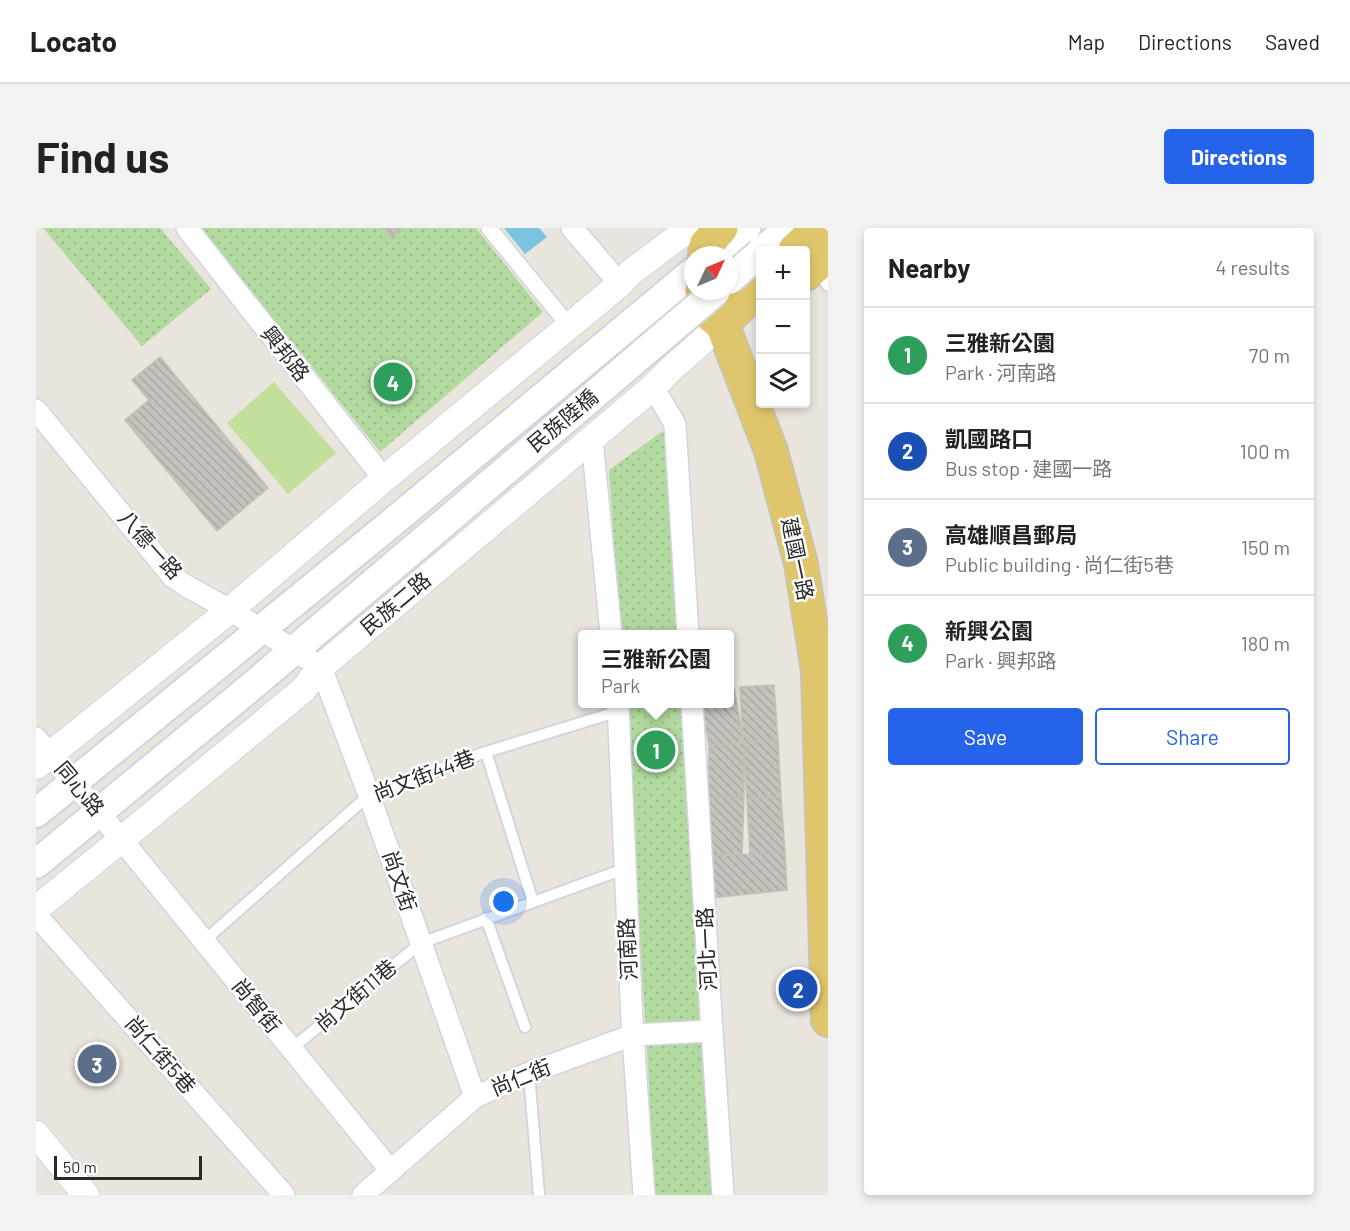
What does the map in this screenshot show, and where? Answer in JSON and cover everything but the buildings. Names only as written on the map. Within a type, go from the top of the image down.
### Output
[{"type":"main road","points":[[706,246],[721,228]]},
{"type":"main road","points":[[725,246],[746,228]]},
{"type":"main road","points":[[738,272],[756,257]]},
{"type":"main road","name":"民族陸橋","points":[[261,629],[684,279]]},
{"type":"main road","points":[[722,324],[756,290]]},
{"type":"main road","name":"民族陸橋","points":[[410,552],[705,300]]},
{"type":"main road","name":"建國一路","points":[[706,300],[712,315],[722,324],[771,452],[801,564],[823,669],[828,1020]]},
{"type":"main road","name":"民族二路","points":[[722,324],[756,306]]},
{"type":"main road","name":"民族二路","points":[[36,864],[410,552]]},
{"type":"main road","points":[[36,813],[261,629]]},
{"type":"street","name":"興邦路","points":[[187,228],[384,479]]},
{"type":"street","points":[[489,228],[569,326]]},
{"type":"street","points":[[573,228],[620,284]]},
{"type":"street","points":[[40,753],[230,610],[620,284],[630,273],[690,228]]},
{"type":"street","points":[[722,324],[744,289],[746,228]]},
{"type":"street","name":"民族二路","points":[[36,909],[303,690],[321,667],[653,387],[722,324]]},
{"type":"street","points":[[653,387],[675,424],[688,630]]},
{"type":"street","name":"八德一路","points":[[36,410],[173,577],[321,667]]},
{"type":"street","points":[[592,439],[611,630]]},
{"type":"street","name":"尚文街","points":[[321,667],[369,795],[475,1096]]},
{"type":"street","name":"河南路","points":[[618,708],[624,869],[644,1195]]},
{"type":"street","name":"河北一路","points":[[692,708],[723,1195]]},
{"type":"street","name":"同心路","points":[[40,753],[73,783],[122,840]]},
{"type":"street","name":"尚智街","points":[[122,840],[391,1171]]},
{"type":"street","name":"尚仁街5巷","points":[[36,915],[284,1195]]},
{"type":"street","name":"尚仁街","points":[[363,1195],[475,1096],[633,1035],[711,1031]]},
{"type":"street","points":[[36,1134],[86,1195]]},
{"type":"lane","name":"尚文街44巷","points":[[204,941],[369,795],[615,708]]},
{"type":"lane","points":[[486,752],[532,902]]},
{"type":"lane","name":"尚文街11巷","points":[[291,1049],[421,943],[624,869]]},
{"type":"lane","points":[[486,918],[525,1027]]},
{"type":"lane","points":[[529,1074],[539,1195]]},
{"type":"green space","points":[[43,228],[160,228],[211,289],[142,346]]},
{"type":"green space","points":[[201,228],[476,228],[543,312],[380,452]]},
{"type":"green space","points":[[274,382],[336,453],[288,494],[227,423]]},
{"type":"green space","points":[[667,428],[678,630],[620,630],[609,470]]},
{"type":"green space","points":[[624,708],[682,708],[700,1029],[712,1195],[655,1195]]},
{"type":"water","points":[[504,228],[539,228],[547,237],[525,254]]},
{"type":"place","name":"新興公園","points":[[393,382]]},
{"type":"place","name":"三雅新公園","points":[[656,750]]},
{"type":"place","name":"凱國路口","points":[[798,989]]},
{"type":"place","name":"高雄順昌郵局","points":[[97,1064]]}]
